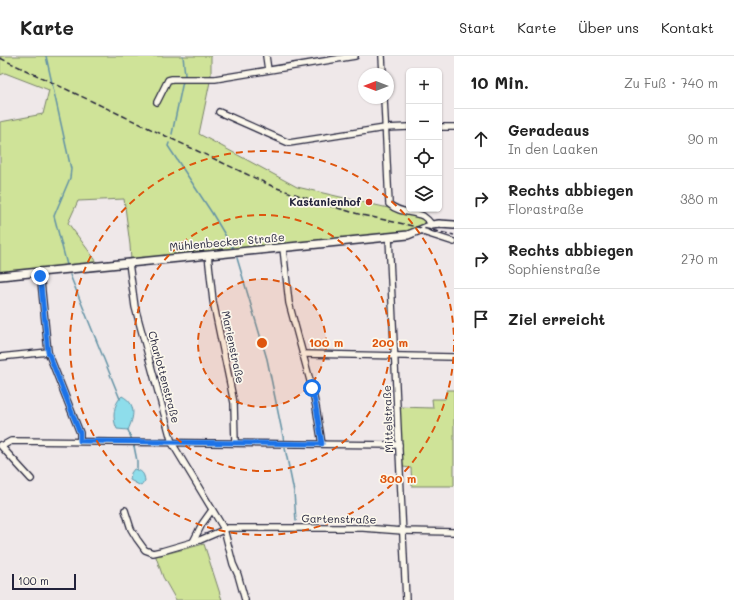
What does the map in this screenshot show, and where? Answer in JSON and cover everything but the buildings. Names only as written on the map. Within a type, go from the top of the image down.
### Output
[{"type":"main road","name":"Mühlenbecker Straße","points":[[0,276],[408,236],[432,225],[454,225]]},
{"type":"street","points":[[266,56],[268,70]]},
{"type":"street","points":[[157,102],[168,80],[172,79],[215,79],[355,56]]},
{"type":"street","points":[[382,56],[383,68]]},
{"type":"street","points":[[384,104],[389,204],[402,212],[423,216],[432,225]]},
{"type":"street","points":[[218,112],[289,143],[385,128],[406,127]]},
{"type":"street","points":[[442,127],[454,127]]},
{"type":"street","points":[[422,230],[426,233],[454,242]]},
{"type":"street","name":"Mittelstraße","points":[[389,237],[406,600]]},
{"type":"street","points":[[283,248],[289,303],[316,407],[322,444]]},
{"type":"street","name":"Marienstraße","points":[[208,255],[213,301],[234,403],[235,443]]},
{"type":"street","name":"Charlottenstraße","points":[[129,263],[134,307],[172,443],[224,529],[233,564],[245,600]]},
{"type":"street","points":[[40,272],[48,352],[80,433],[80,441]]},
{"type":"street","points":[[0,357],[48,352]]},
{"type":"street","points":[[303,354],[454,357]]},
{"type":"street","points":[[31,479],[1,445],[11,441],[80,441],[399,445]]},
{"type":"street","name":"Gartenstraße","points":[[125,510],[131,528],[137,539],[145,550],[150,552],[162,552],[228,528],[355,528],[454,532]]},
{"type":"street","points":[[193,542],[205,519],[212,510]]},
{"type":"green space","points":[[0,56],[211,56],[211,77],[199,134],[297,187],[423,216],[431,223],[429,231],[419,229],[403,233],[131,261],[124,199],[78,201],[68,223],[100,266],[0,276],[0,122],[43,114],[49,90],[5,73],[0,75]]},
{"type":"green space","points":[[447,390],[454,390],[454,486],[412,486],[411,468],[403,467],[399,407],[433,408],[432,399],[445,399]]},
{"type":"green space","points":[[204,544],[222,600],[176,600],[163,577],[155,554],[161,555]]},
{"type":"water","points":[[122,396],[130,403],[133,411],[132,420],[128,430],[117,429],[114,421],[115,407]]},
{"type":"water","points":[[134,469],[141,472],[144,476],[145,481],[141,486],[130,480],[131,473]]},
{"type":"waterway","points":[[46,56],[71,169],[70,178],[54,216],[67,265]]},
{"type":"waterway","points":[[183,56],[185,75]]},
{"type":"waterway","points":[[172,134],[183,81]]},
{"type":"waterway","points":[[169,143],[168,146],[212,213],[234,250]]},
{"type":"waterway","points":[[237,258],[267,359],[284,441]]},
{"type":"waterway","points":[[70,275],[120,399]]},
{"type":"waterway","points":[[128,430],[132,440]]},
{"type":"waterway","points":[[134,446],[137,470]]},
{"type":"waterway","points":[[285,448],[294,492],[296,521]]},
{"type":"railway","points":[[0,58],[274,187],[362,215],[454,235]]},
{"type":"place","name":"Kastanienhof","points":[[369,202]]},
{"type":"route","points":[[40,276],[48,352],[80,433],[80,441],[322,444],[312,388]]}]
